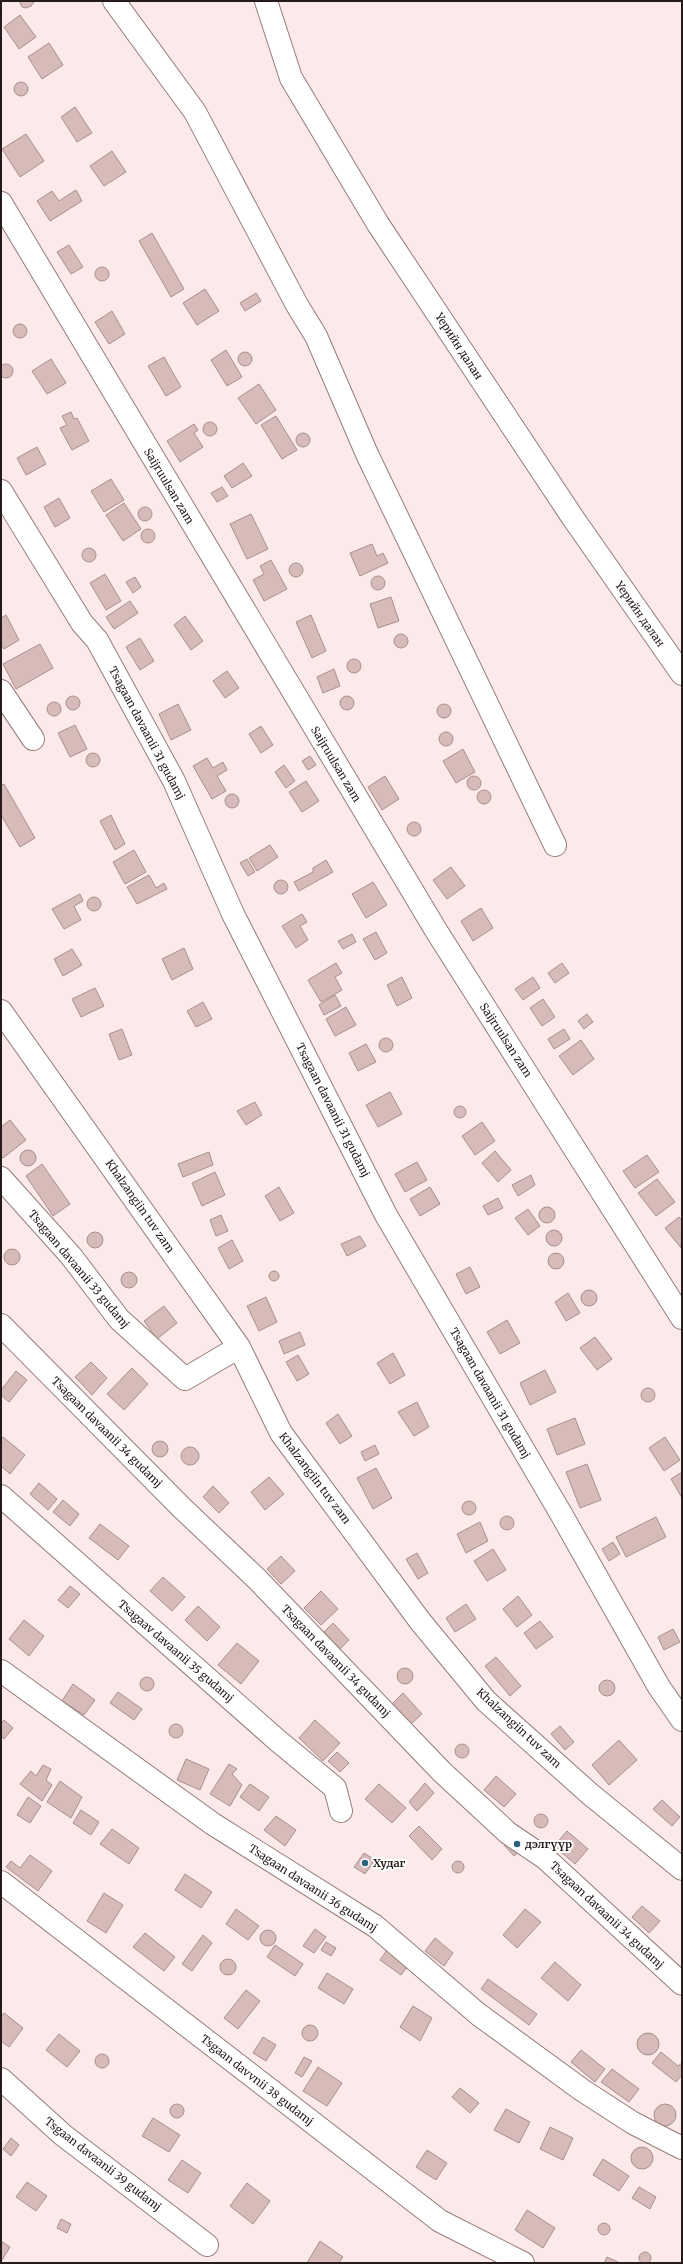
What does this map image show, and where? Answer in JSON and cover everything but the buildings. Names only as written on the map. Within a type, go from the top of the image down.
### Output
[{"type":"street","points":[[114,1],[195,112],[297,305],[316,336],[370,461],[555,845]]},
{"type":"street","name":"Үерийн далан","points":[[266,1],[291,78],[378,224],[573,518],[682,674]]},
{"type":"street","name":"Saijruulsan zam","points":[[1,203],[437,932],[580,1154],[682,1318]]},
{"type":"street","name":"Tsagaan davaanii 31 gudamj","points":[[1,491],[82,623],[97,640],[174,781],[233,914],[386,1215],[560,1512],[659,1687],[682,1720]]},
{"type":"street","points":[[1,691],[33,739]]},
{"type":"street","name":"Khalzangiin tuv zam","points":[[1,1012],[239,1347],[281,1433],[420,1621],[486,1701],[590,1794],[682,1869]]},
{"type":"street","name":"Tsagaan davaanii 33 gudamj","points":[[1,1178],[71,1256],[119,1319],[185,1379],[239,1347]]},
{"type":"street","name":"Tsagaan davaanii 34 gudamj","points":[[1,1325],[182,1508],[257,1579],[442,1772],[508,1833],[545,1858],[682,1984]]},
{"type":"street","name":"Tsagaav davaanii 35 gudamj","points":[[1,1496],[277,1740],[335,1788],[341,1811]]},
{"type":"street","name":"Tsagaan davaanii 36 gudamj","points":[[1,1671],[213,1824],[376,1926],[478,2014],[582,2090],[633,2123],[682,2148]]},
{"type":"street","name":"Tsgaan davvnii 38 gudamj","points":[[1,1882],[440,2221],[523,2263]]},
{"type":"street","name":"Tsgaan davaanii 39 gudamj","points":[[1,2079],[63,2135],[207,2245]]},
{"type":"place","name":"дэлгүүр","points":[[517,1844]]},
{"type":"place","name":"Худаг","points":[[365,1863]]}]
